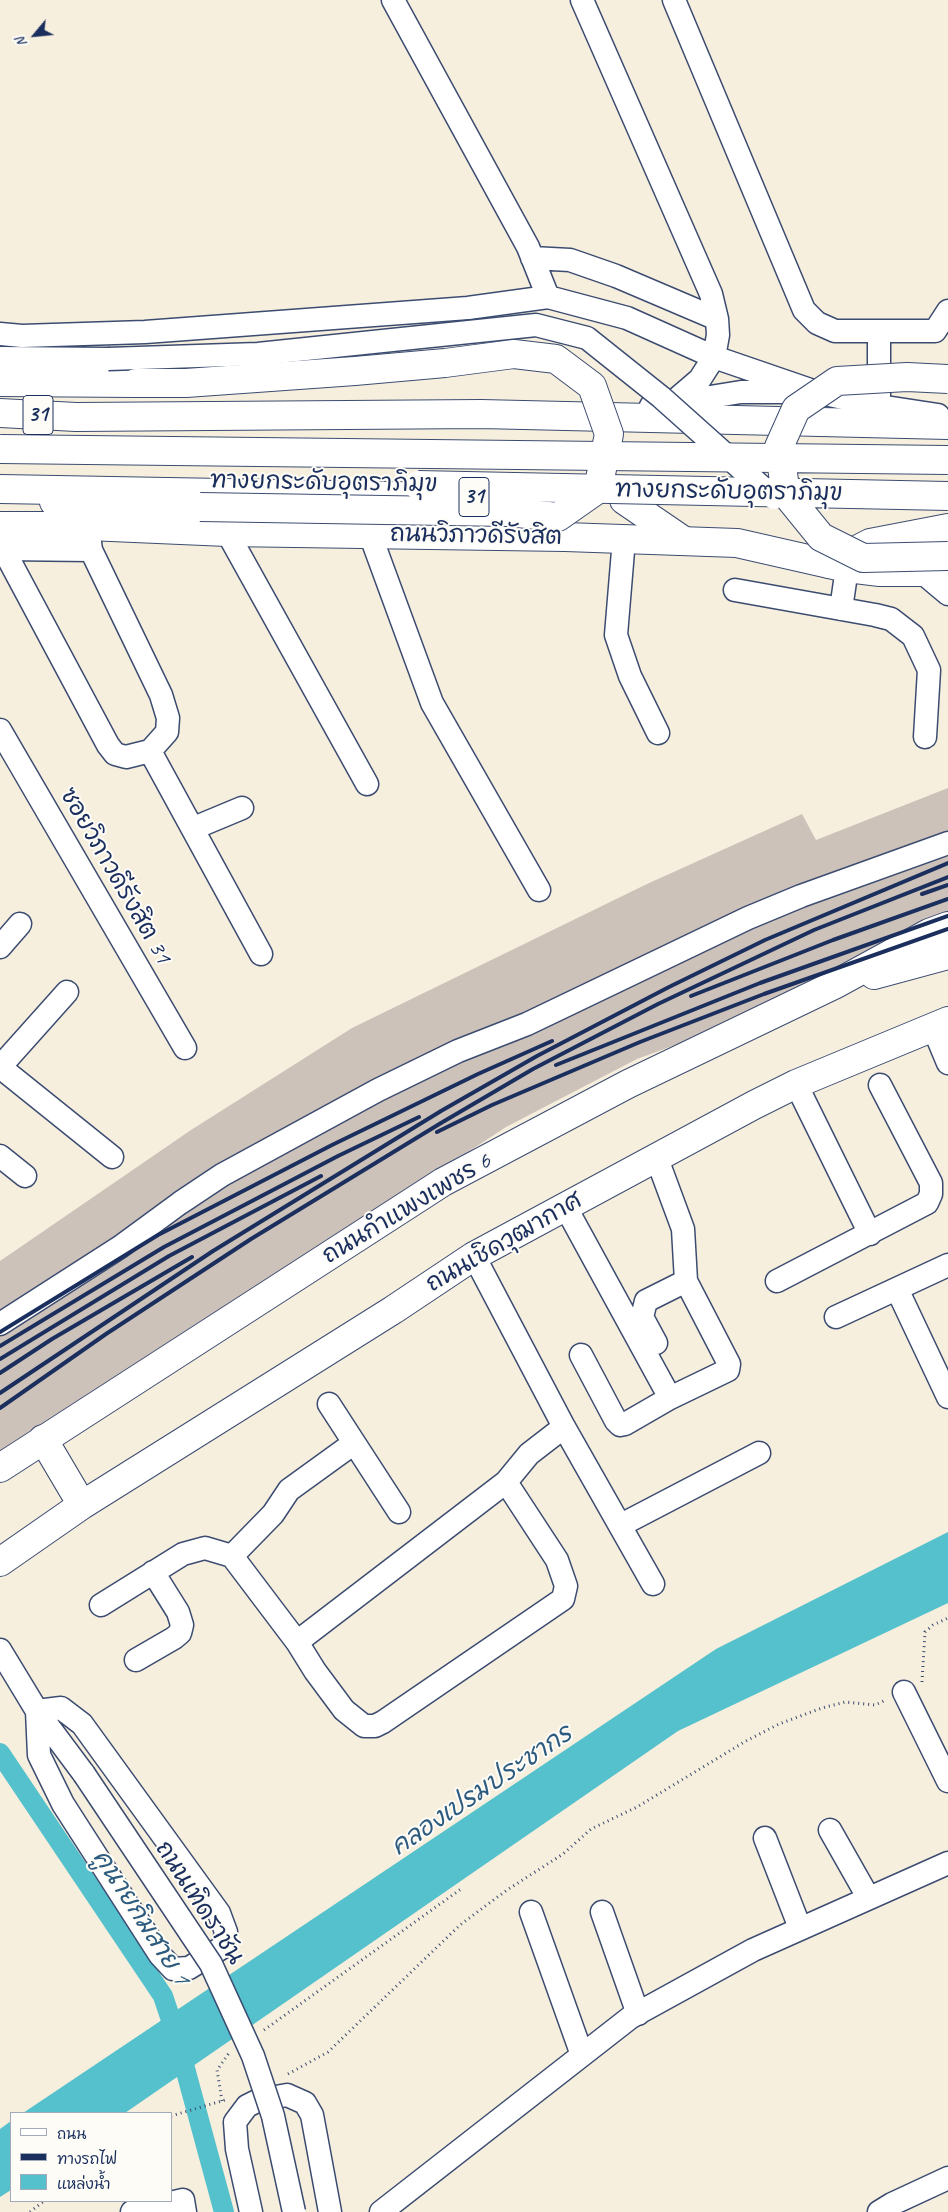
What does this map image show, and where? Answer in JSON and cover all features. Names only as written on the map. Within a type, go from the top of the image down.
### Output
[{"type":"main road","points":[[0,382],[186,383],[355,371],[445,363],[514,354],[556,359],[592,386],[609,434],[598,489],[558,518],[507,512],[116,506],[0,502]]},
{"type":"main road","points":[[948,379],[907,377],[837,381],[796,409],[779,447],[786,494],[821,537],[863,558],[948,556]]},
{"type":"main road","name":"31","points":[[0,403],[76,417]]},
{"type":"main road","name":"31","points":[[0,413],[76,417],[481,414],[948,425]]},
{"type":"main road","name":"ทางยกระดับอุตราภิมุข","points":[[0,449],[948,460]]},
{"type":"main road","name":"ทางยกระดับอุตราภิมุข","points":[[0,474],[948,496]]},
{"type":"main road","name":"ถนนวิภาวดีรังสิต","points":[[0,489],[948,506]]},
{"type":"main road","points":[[624,500],[684,541]]},
{"type":"main road","points":[[838,566],[870,542],[948,528]]},
{"type":"main road","name":"ถนนวิภาวดีรังสิต","points":[[1,539],[89,538],[228,532],[684,541],[737,543],[838,566],[935,573]]},
{"type":"main road","name":"ถนนกำแพงเพชร 6","points":[[0,1468],[444,1182],[628,1084],[834,985],[930,933],[948,926]]},
{"type":"main road","name":"ถนนกำแพงเพชร 6","points":[[834,985],[948,955]]},
{"type":"main road","name":"ถนนเชิดวุฒากาศ","points":[[0,1562],[82,1505],[393,1310],[474,1256],[656,1156],[796,1084],[940,1024]]},
{"type":"main road","points":[[43,1439],[82,1505]]},
{"type":"street","points":[[393,0],[532,258],[548,297]]},
{"type":"street","points":[[582,0],[711,294],[717,319],[718,334],[714,357],[700,379],[672,403]]},
{"type":"street","points":[[674,0],[804,310],[817,323],[835,331],[942,331],[948,311]]},
{"type":"street","points":[[532,258],[570,260],[616,276],[717,319]]},
{"type":"street","points":[[0,334],[22,336],[145,332],[468,308],[548,297],[627,318],[714,357],[816,392],[879,406],[948,416]]},
{"type":"street","points":[[0,358],[108,359],[258,354],[536,324],[587,338],[661,397],[746,474],[821,537]]},
{"type":"street","points":[[879,331],[879,406]]},
{"type":"street","points":[[481,414],[637,408],[741,392],[816,392]]},
{"type":"street","points":[[228,532],[367,784]]},
{"type":"street","points":[[370,534],[432,703],[539,890]]},
{"type":"street","points":[[1,539],[108,745],[116,754],[126,757],[150,751],[167,732],[168,718],[161,695],[89,538]]},
{"type":"street","points":[[624,539],[616,635],[630,676],[658,733]]},
{"type":"street","points":[[838,566],[841,609]]},
{"type":"street","points":[[935,573],[948,594]]},
{"type":"street","points":[[735,590],[891,619],[913,636],[929,670],[926,736]]},
{"type":"street","name":"ซอยวิภาวดีรังสิต 31","points":[[0,730],[185,1048]]},
{"type":"street","points":[[150,751],[194,828],[261,954]]},
{"type":"street","points":[[194,828],[242,808]]},
{"type":"street","points":[[0,1324],[120,1247],[180,1202],[222,1175],[378,1090],[458,1051],[527,1024],[748,918],[801,896],[948,843]]},
{"type":"street","points":[[0,947],[20,924]]},
{"type":"street","points":[[67,992],[0,1067],[112,1158]]},
{"type":"street","points":[[940,1024],[948,1063]]},
{"type":"street","points":[[796,1084],[870,1234]]},
{"type":"street","points":[[777,1281],[927,1203],[931,1194],[931,1183],[880,1085]]},
{"type":"street","points":[[0,1156],[25,1176]]},
{"type":"street","points":[[581,1355],[616,1421],[620,1425],[728,1370],[729,1364],[686,1281],[683,1229],[656,1156]]},
{"type":"street","points":[[565,1206],[676,1395]]},
{"type":"street","points":[[474,1256],[564,1427],[653,1584]]},
{"type":"street","points":[[836,1317],[948,1265]]},
{"type":"street","points":[[676,1395],[642,1317],[646,1300],[686,1281]]},
{"type":"street","points":[[897,1289],[948,1397]]},
{"type":"street","points":[[329,1404],[399,1512]]},
{"type":"street","points":[[297,1642],[506,1482],[530,1454],[564,1427]]},
{"type":"street","points":[[232,1556],[273,1514],[289,1490],[354,1443]]},
{"type":"street","points":[[621,1525],[759,1454]]},
{"type":"street","points":[[101,1605],[183,1554],[196,1549],[205,1548],[232,1556],[297,1642],[315,1672],[344,1710],[364,1726],[375,1726],[563,1599],[566,1586],[557,1560],[506,1482]]},
{"type":"street","points":[[136,1660],[174,1638],[180,1633],[182,1625],[178,1612],[153,1572]]},
{"type":"street","name":"ถนนเทิดราชัน","points":[[0,1650],[37,1711],[84,1774],[211,1964],[256,2065],[273,2116],[294,2212]]},
{"type":"street","points":[[904,1692],[948,1781]]},
{"type":"street","points":[[61,1708],[82,1724],[219,1913],[226,1932],[224,1947],[189,1968],[173,1969],[160,1955],[59,1796],[39,1755],[37,1711],[61,1708]]},
{"type":"street","points":[[830,1830],[868,1897]]},
{"type":"street","points":[[765,1838],[800,1928]]},
{"type":"street","points":[[381,2212],[582,2055],[638,2014],[753,1950],[868,1897],[948,1863]]},
{"type":"street","points":[[531,1912],[582,2055]]},
{"type":"street","points":[[602,1912],[638,2014]]},
{"type":"street","points":[[251,2212],[236,2149],[235,2122],[247,2106],[259,2100],[287,2095],[305,2103],[312,2115],[330,2212]]},
{"type":"street","points":[[880,2212],[900,2200],[948,2178]]},
{"type":"street","points":[[132,2212],[183,2200],[185,2212]]},
{"type":"path","points":[[285,2075],[328,2052],[460,1925],[507,1890],[563,1854],[592,1829],[637,1807],[746,1741],[779,1724],[822,1708],[845,1702],[875,1704],[921,1685],[924,1678],[925,1632],[933,1625],[948,1618]]},
{"type":"path","points":[[258,2034],[461,1890]]},
{"type":"path","points":[[222,2101],[217,2070],[226,2055],[234,2050]]},
{"type":"path","points":[[172,2116],[229,2099]]},
{"type":"path","points":[[30,2212],[43,2202]]},
{"type":"shaded area","points":[[948,788],[948,945],[637,1059],[506,1127],[0,1460],[0,1261],[191,1130],[352,1028],[647,884],[802,814],[816,840]]},
{"type":"water","points":[[948,1532],[948,1603],[678,1731],[126,2112],[24,2112],[716,1649]]},
{"type":"water","points":[[10,2122],[10,2191],[0,2197],[0,2129]]},
{"type":"waterway","name":"คูนายกิมสาย 1","points":[[0,1753],[163,1996],[176,2035],[224,2212]]},
{"type":"railway","points":[[0,1393],[213,1251],[441,1111],[537,1056],[669,987],[765,940],[948,863]]},
{"type":"railway","points":[[0,1408],[106,1334],[251,1239],[533,1069],[658,1004],[814,930],[948,877]]},
{"type":"railway","points":[[922,894],[948,885]]},
{"type":"railway","points":[[691,996],[833,940],[948,899]]},
{"type":"railway","points":[[556,1065],[760,983],[948,916]]},
{"type":"railway","points":[[437,1132],[492,1105],[640,1042],[764,994],[948,929]]},
{"type":"railway","points":[[0,1332],[158,1235],[332,1145],[478,1074],[552,1041]]},
{"type":"railway","points":[[0,1346],[164,1247],[338,1156],[419,1117]]},
{"type":"railway","points":[[0,1359],[169,1256],[321,1176]]},
{"type":"railway","points":[[0,1373],[52,1339],[192,1257]]},
{"type":"water label","name":"คลองเปรมประชากร","points":[[482,1791]]}]
